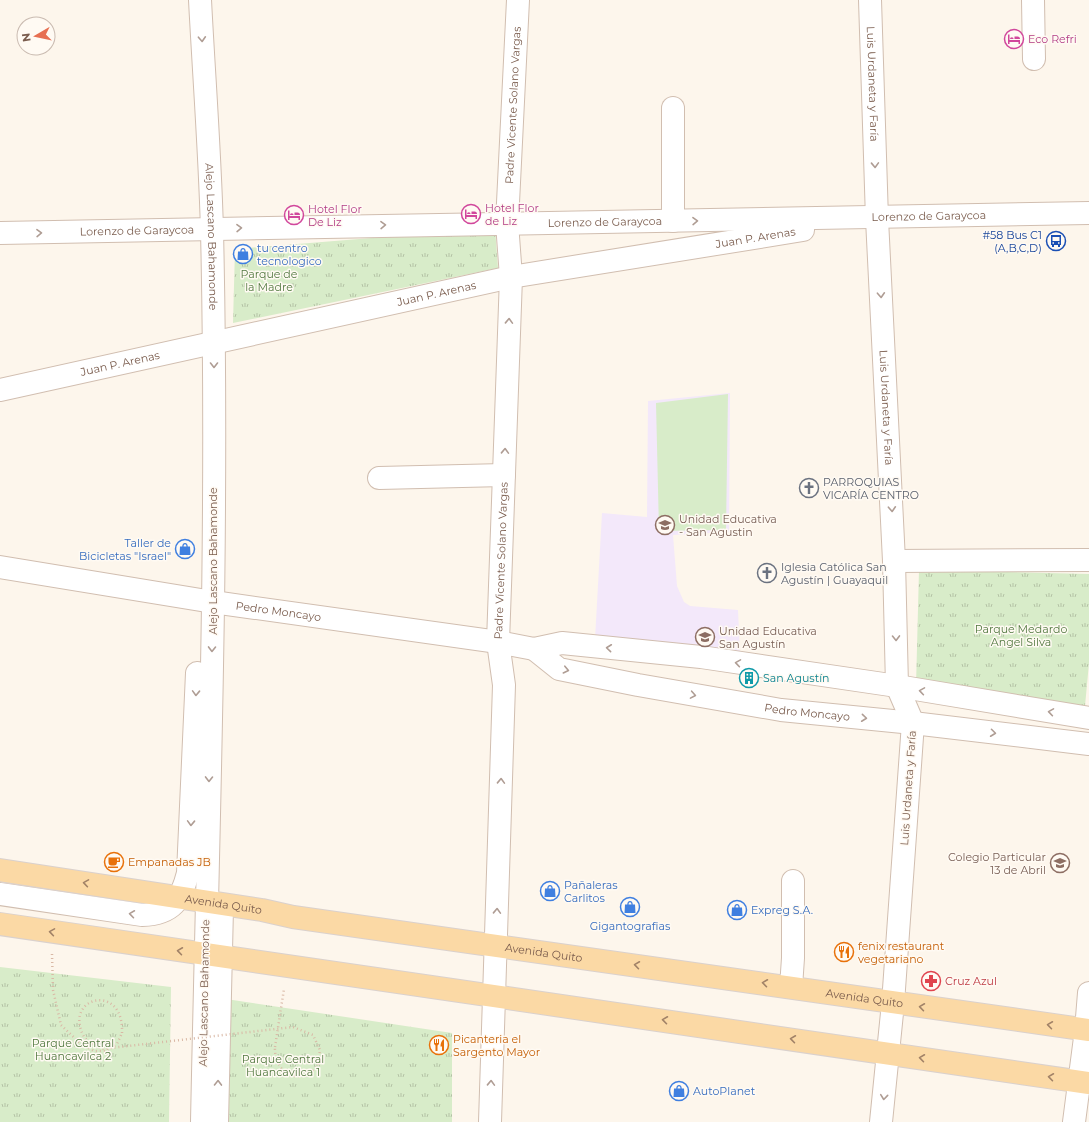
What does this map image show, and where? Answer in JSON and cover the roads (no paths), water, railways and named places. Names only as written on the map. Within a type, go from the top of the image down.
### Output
[{"type":"main road","name":"Avenida Quito","points":[[0,870],[214,903],[293,917],[1088,1030]]},
{"type":"main road","points":[[0,924],[1084,1082]]},
{"type":"street","name":"Alejo Lascano Bahamonde","points":[[200,0],[212,229],[214,343],[213,602]]},
{"type":"street","name":"Padre Vicente Solano Vargas","points":[[490,1122],[504,685],[498,642],[510,277],[507,223],[518,0]]},
{"type":"street","name":"Luis Urdaneta y Faría","points":[[870,0],[877,218],[894,560],[897,686],[913,723],[893,1003],[881,1122]]},
{"type":"street","points":[[1033,0],[1034,59]]},
{"type":"street","points":[[673,108],[673,221]]},
{"type":"street","name":"Lorenzo de Garaycoa","points":[[0,233],[1089,213]]},
{"type":"street","name":"Juan P. Arenas","points":[[0,390],[510,277],[877,218]]},
{"type":"street","points":[[379,478],[504,475]]},
{"type":"street","points":[[894,560],[1089,560]]},
{"type":"street","name":"Pedro Moncayo","points":[[0,567],[213,602],[498,642],[534,649],[562,643],[701,657],[897,686],[1089,718]]},
{"type":"street","points":[[0,894],[142,916],[154,915],[167,910],[180,898],[188,873],[199,627],[213,602]]},
{"type":"street","points":[[213,602],[227,637],[214,903],[213,956],[217,1122]]},
{"type":"street","name":"Pedro Moncayo","points":[[534,649],[559,669],[638,685],[782,710],[913,723],[1089,744]]},
{"type":"street","points":[[791,987],[793,958],[793,881]]},
{"type":"street","name":"Alejo Lascano Bahamonde","points":[[202,1122],[213,956]]},
{"type":"street","points":[[1075,1119],[1084,1082],[1089,994]]},
{"type":"place","name":"Eco Refri","points":[[1014,39]]},
{"type":"place","name":"Hotel Flor de Liz","points":[[471,214]]},
{"type":"place","name":"Hotel Flor De Liz","points":[[294,215]]},
{"type":"place","name":"#58 Bus C1 (A,B,C,D)","points":[[1056,241]]},
{"type":"place","name":"tu centro tecnologico","points":[[243,254]]},
{"type":"place","name":"PARROQUIAS VICARÍA CENTRO","points":[[809,488]]},
{"type":"place","name":"Unidad Educativa - San Agustin","points":[[665,525]]},
{"type":"place","name":"Taller de Bicicletas \"Israel\"","points":[[185,549]]},
{"type":"place","name":"Iglesia Católica San Agustín | Guayaquil","points":[[767,573]]},
{"type":"place","name":"Unidad Educativa San Agustín","points":[[705,637]]},
{"type":"place","name":"San Agustín","points":[[749,678]]},
{"type":"place","name":"Empanadas JB","points":[[114,862]]},
{"type":"place","name":"Colegio Particular 13 de Abril","points":[[1060,863]]},
{"type":"place","name":"Pañaleras Carlitos","points":[[550,891]]},
{"type":"place","name":"Gigantografias","points":[[630,907]]},
{"type":"place","name":"Expreg S.A.","points":[[737,910]]},
{"type":"place","name":"fenix restaurant vegetariano","points":[[844,952]]},
{"type":"place","name":"Cruz Azul","points":[[931,981]]},
{"type":"place","name":"Picanteria el Sargento Mayor","points":[[439,1045]]},
{"type":"place","name":"AutoPlanet","points":[[679,1091]]},
{"type":"park label","name":"Parque de la Madre","points":[[269,280]]},
{"type":"park label","name":"Parque Medardo Angel Silva","points":[[1021,635]]},
{"type":"park label","name":"Parque Central Huancavilca 2","points":[[73,1049]]},
{"type":"park label","name":"Parque Central Huancavilca 1","points":[[283,1065]]}]
